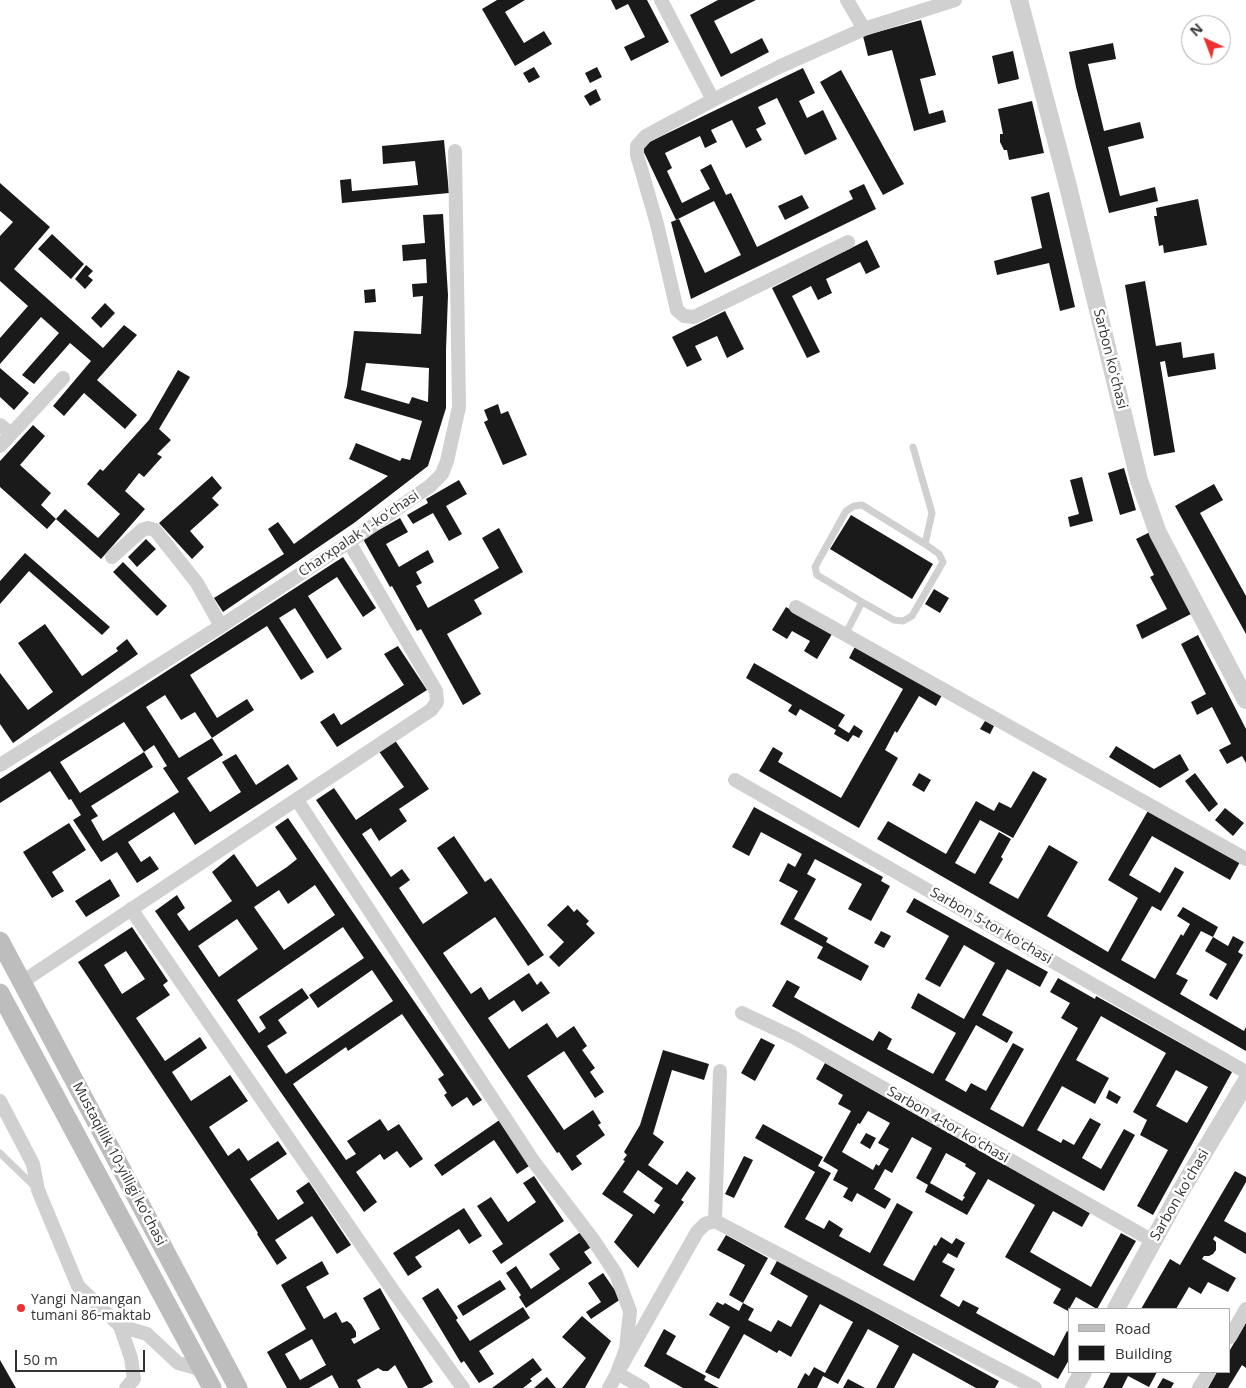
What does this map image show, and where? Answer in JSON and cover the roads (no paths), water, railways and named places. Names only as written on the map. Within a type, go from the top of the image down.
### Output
[{"type":"main road","name":"Mustaqillik 10-yilligi ko'chasi","points":[[0,941],[238,1388]]},
{"type":"main road","name":"Mustaqillik 10-yilligi ko'chasi","points":[[0,993],[212,1388]]},
{"type":"street","points":[[661,0],[713,100]]},
{"type":"street","points":[[847,0],[864,29]]},
{"type":"street","points":[[848,242],[694,317],[684,316],[677,310],[657,224],[636,155],[637,146],[646,136],[782,66],[864,29],[955,0]]},
{"type":"street","name":"Sarbon koʻchasi","points":[[1019,0],[1068,186],[1139,480],[1158,533],[1246,700]]},
{"type":"street","name":"Charxpalak 1-koʻchasi","points":[[0,765],[221,626],[349,542],[430,486],[442,474],[447,461],[458,406],[455,151]]},
{"type":"street","points":[[0,446],[63,378]]},
{"type":"street","points":[[0,425],[11,434]]},
{"type":"street","points":[[112,557],[142,530],[148,528],[155,530],[197,583],[221,626]]},
{"type":"street","points":[[22,982],[297,800],[430,710],[437,702],[436,691],[349,542]]},
{"type":"street","points":[[796,607],[1246,860]]},
{"type":"street","name":"Sarbon 5-tor koʻchasi","points":[[735,780],[1246,1072]]},
{"type":"street","points":[[297,800],[534,1162],[592,1238],[616,1274],[630,1311],[626,1349],[617,1374]]},
{"type":"street","points":[[132,909],[394,1292],[464,1388]]},
{"type":"street","name":"Sarbon 4-tor koʻchasi","points":[[742,1013],[796,1038],[1153,1241]]},
{"type":"street","points":[[715,1221],[720,1071]]},
{"type":"street","name":"Sarbon koʻchasi","points":[[1117,1308],[1153,1241],[1246,1082]]},
{"type":"street","points":[[0,1101],[33,1164],[38,1190],[78,1286],[120,1326],[132,1358],[134,1379],[126,1388]]},
{"type":"street","points":[[609,1388],[697,1232],[705,1224],[715,1221],[1034,1388]]},
{"type":"street","points":[[1231,1334],[1246,1309]]},
{"type":"street","points":[[120,1326],[147,1334],[178,1362],[203,1370]]},
{"type":"street","points":[[1074,1388],[1082,1373]]},
{"type":"street","points":[[1200,1388],[1208,1373]]},
{"type":"street","points":[[617,1374],[643,1388]]},
{"type":"lane","points":[[913,447],[932,513],[926,544]]},
{"type":"lane","points":[[862,505],[926,544],[940,554],[943,562],[912,616],[904,621],[894,620],[862,602],[817,575],[815,567],[846,512],[854,506],[862,505]]},
{"type":"lane","points":[[845,634],[862,602]]},
{"type":"lane","points":[[0,1153],[38,1190]]},
{"type":"place","name":"Yangi Namangan tumani 86-maktab","points":[[21,1308]]}]
